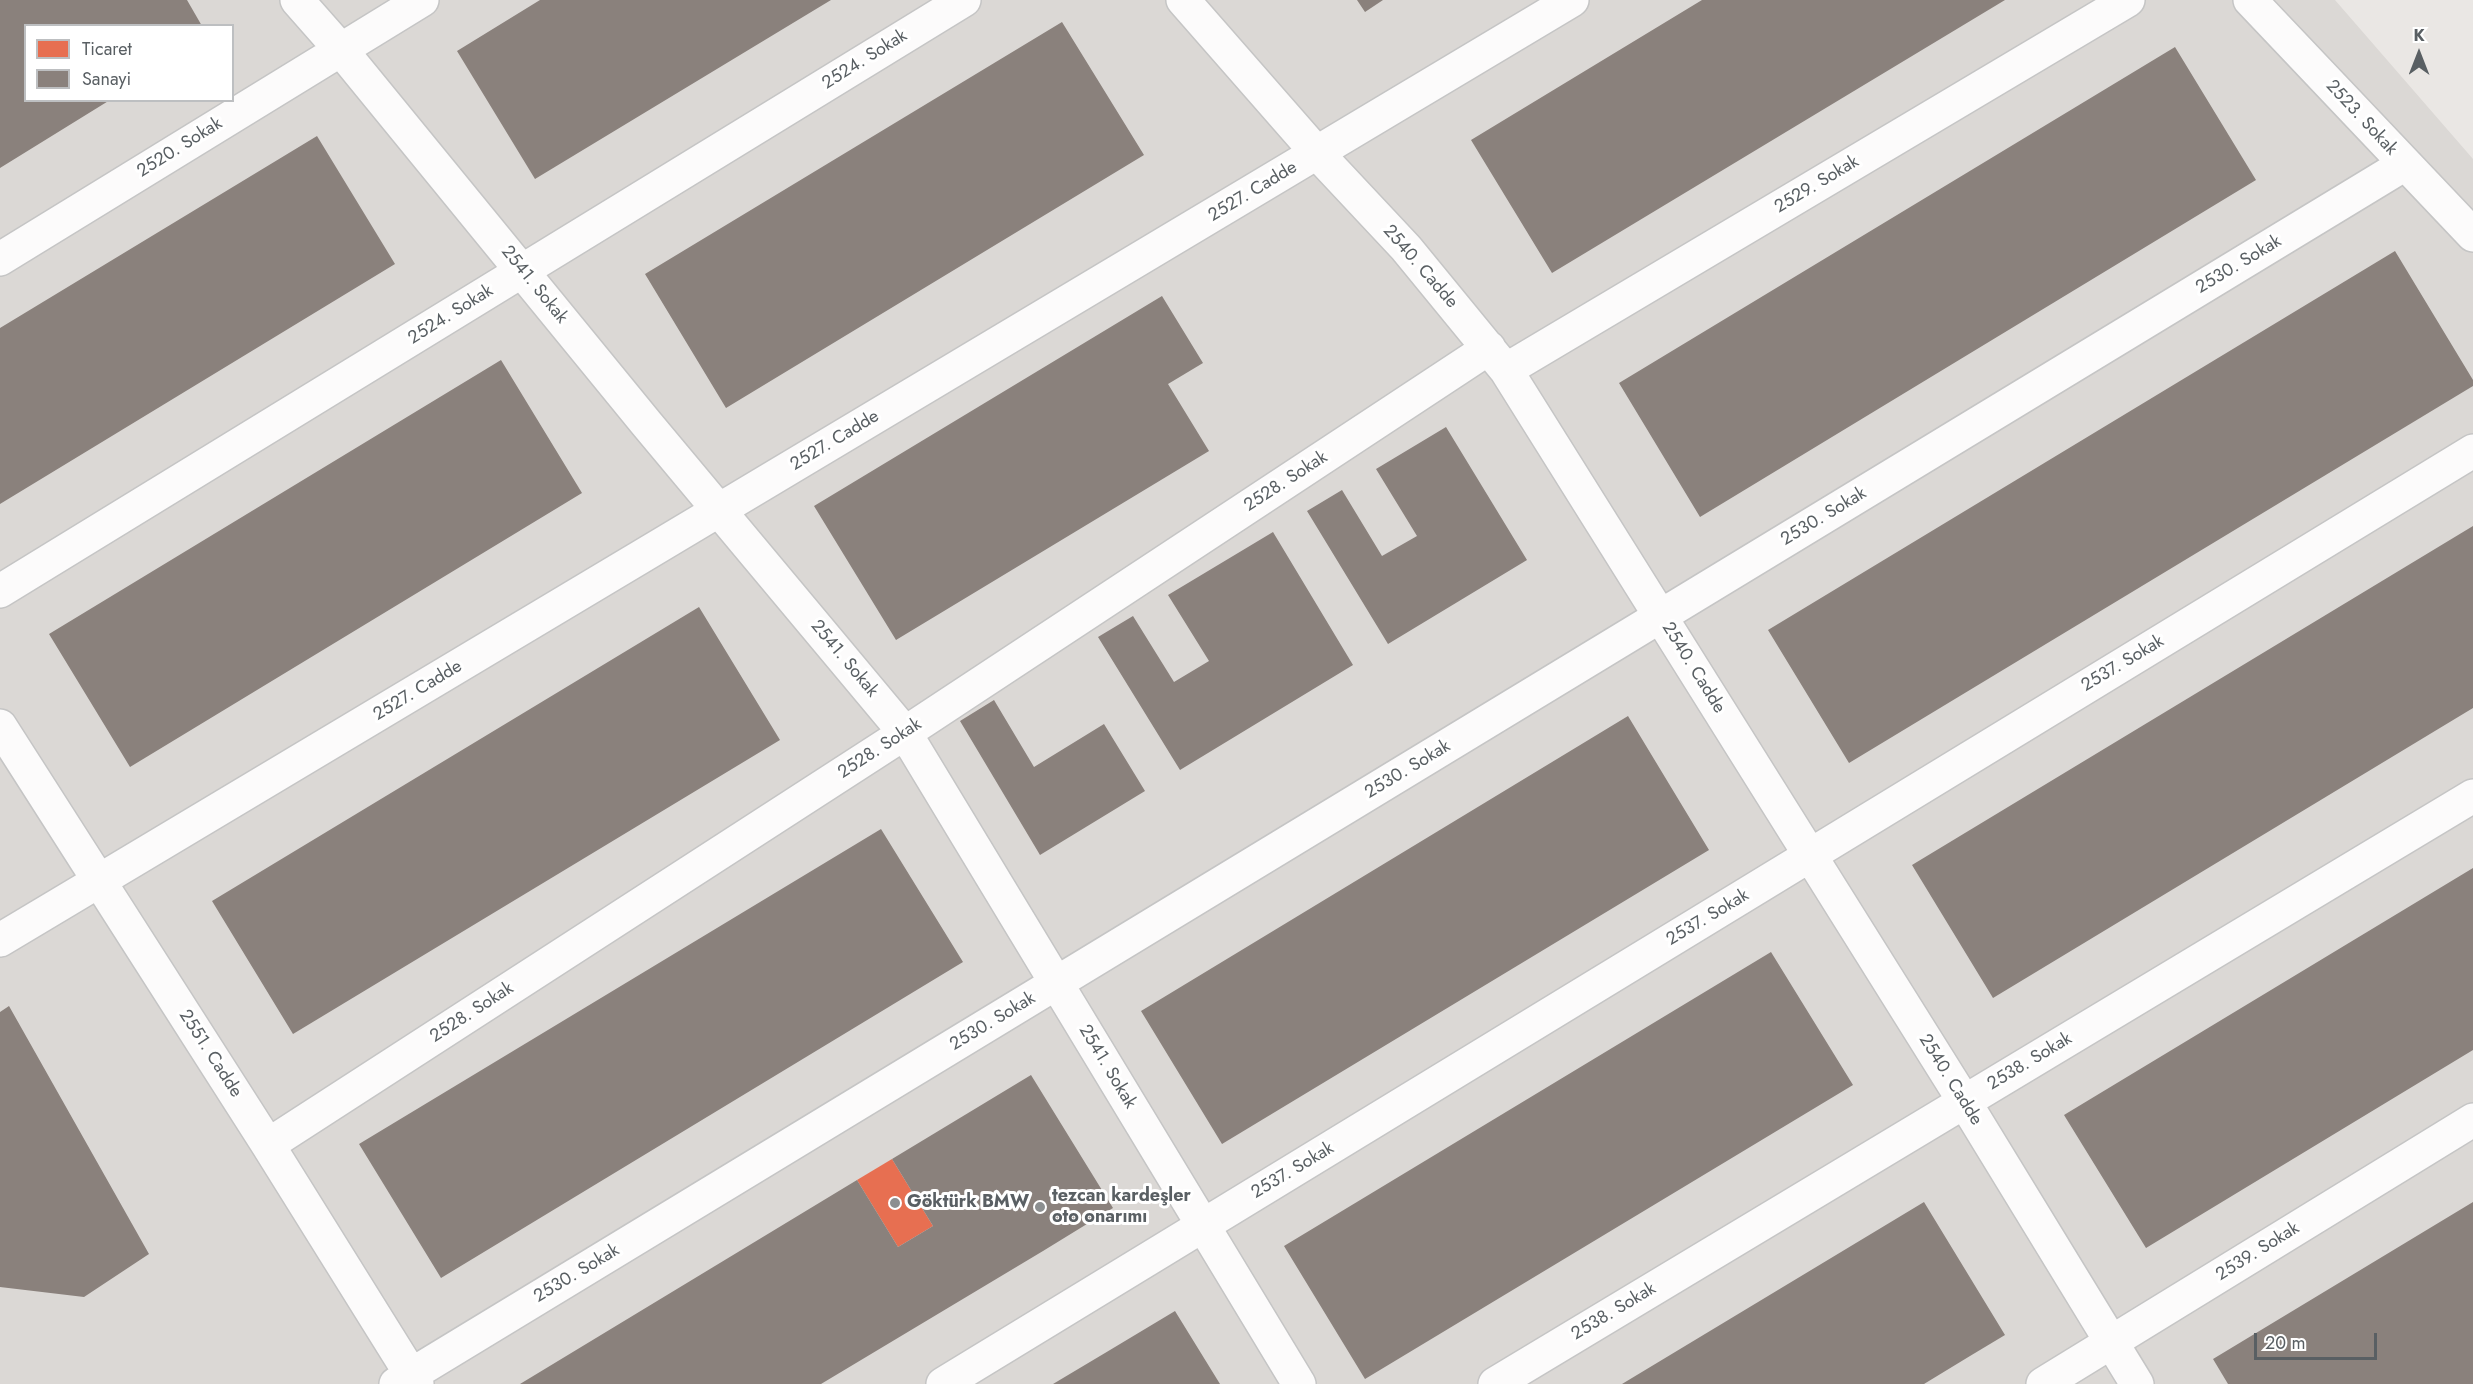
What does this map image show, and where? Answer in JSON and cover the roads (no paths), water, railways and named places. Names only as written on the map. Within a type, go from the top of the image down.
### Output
[{"type":"street","name":"2541. Sokak","points":[[297,0],[341,50],[719,510],[905,732],[1299,1384]]},
{"type":"street","name":"2520. Sokak","points":[[0,259],[422,0]]},
{"type":"street","name":"2524. Sokak","points":[[0,591],[964,0]]},
{"type":"street","name":"2540. Cadde","points":[[1183,0],[1317,153],[1406,248],[1497,359],[1964,1101],[2137,1384]]},
{"type":"street","name":"2527. Cadde","points":[[0,940],[1572,0]]},
{"type":"street","name":"2529. Sokak","points":[[1497,359],[2128,0]]},
{"type":"street","name":"2523. Sokak","points":[[2250,0],[2473,235]]},
{"type":"street","name":"2530. Sokak","points":[[408,1381],[1057,983],[2405,164]]},
{"type":"street","name":"2528. Sokak","points":[[268,1145],[905,732],[1497,359]]},
{"type":"street","name":"2537. Sokak","points":[[943,1384],[2473,451]]},
{"type":"street","name":"2551. Cadde","points":[[0,726],[268,1145],[408,1381]]},
{"type":"street","name":"2538. Sokak","points":[[1495,1384],[2473,796]]},
{"type":"street","name":"2539. Sokak","points":[[2043,1384],[2473,1120]]},
{"type":"place","name":"Göktürk BMW","points":[[895,1203]]},
{"type":"place","name":"tezcan kardeşler oto onarımı","points":[[1040,1207]]}]
